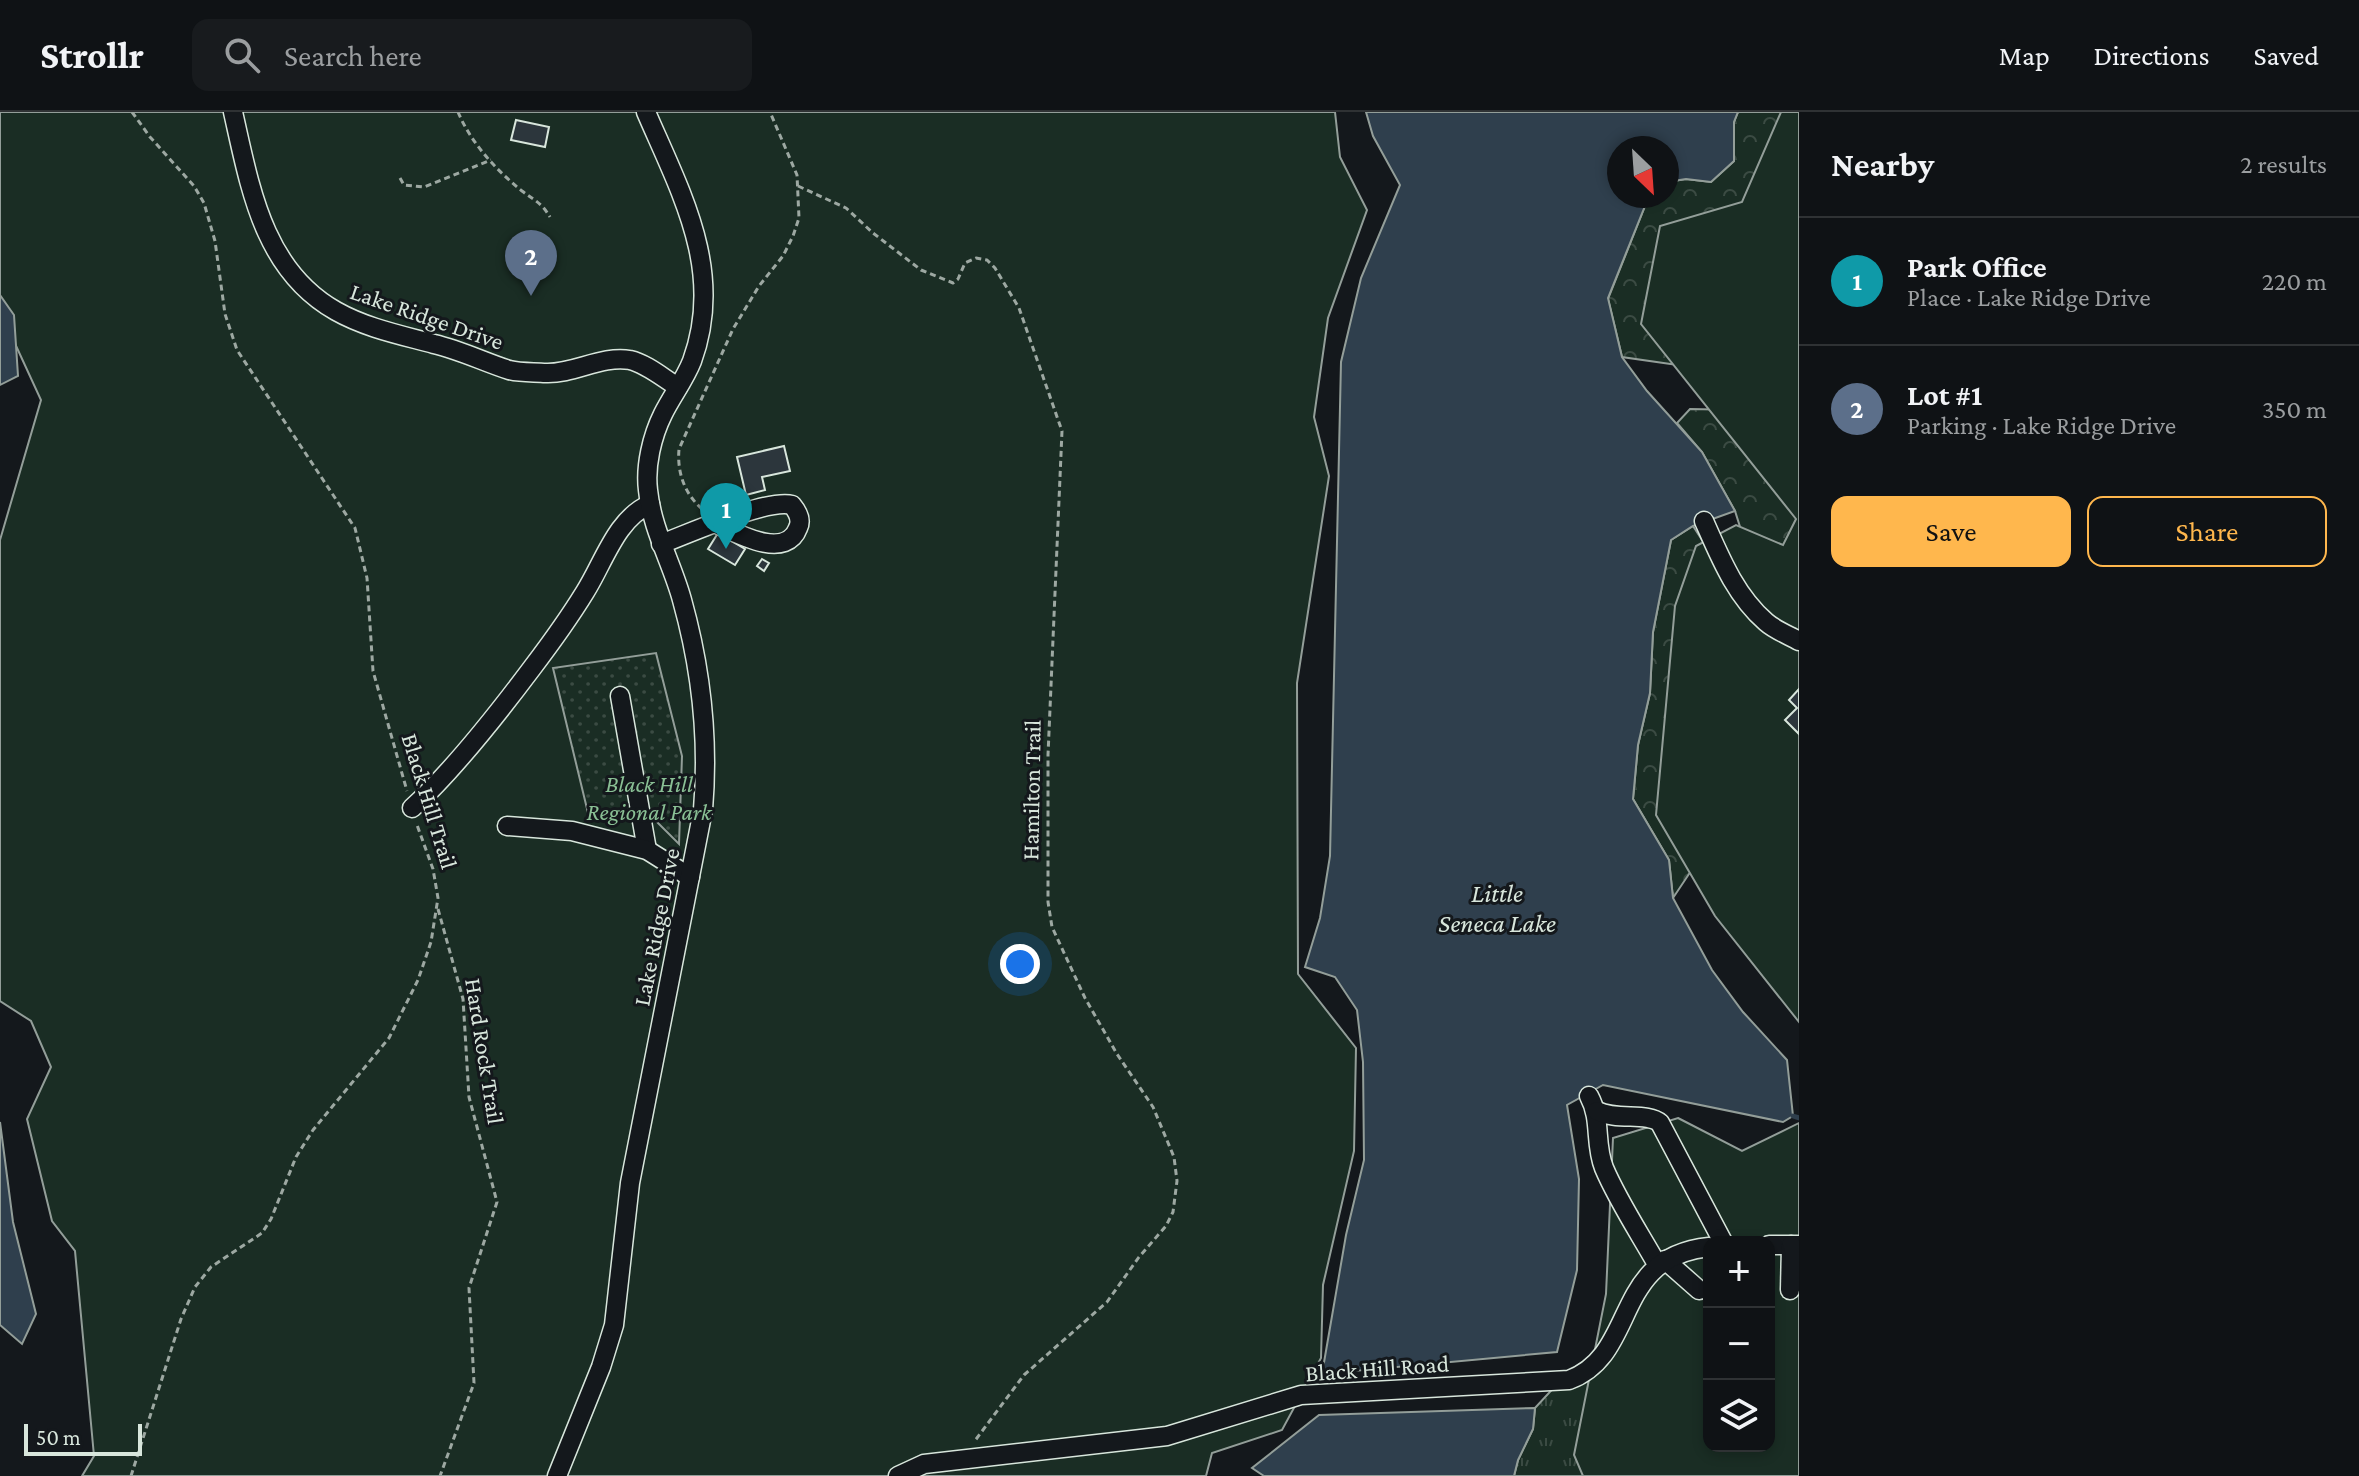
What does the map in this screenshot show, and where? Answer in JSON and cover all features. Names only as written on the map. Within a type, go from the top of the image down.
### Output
[{"type":"street","name":"Lake Ridge Drive","points":[[233,112],[253,197],[268,237],[286,268],[308,293],[337,312],[369,326],[444,346],[512,371],[554,373],[617,359],[632,361],[678,387]]},
{"type":"street","name":"Lake Ridge Drive","points":[[557,1476],[601,1367],[614,1325],[630,1183],[705,787],[704,709],[682,599],[661,544],[647,487],[652,442],[691,361],[706,300],[691,217],[646,112]]},
{"type":"street","points":[[412,808],[532,669],[586,590],[630,516],[650,504]]},
{"type":"street","points":[[661,544],[713,519]]},
{"type":"street","points":[[1704,521],[1729,577],[1748,603],[1768,624],[1799,641]]},
{"type":"street","points":[[620,696],[647,850]]},
{"type":"street","points":[[507,826],[572,831],[647,850],[690,877]]},
{"type":"street","points":[[1699,1290],[1662,1263],[1604,1167],[1593,1103],[1608,1116],[1650,1116],[1660,1123],[1720,1236]]},
{"type":"street","points":[[1790,1290],[1795,1245]]},
{"type":"street","points":[[1662,1263],[1690,1250],[1703,1248]]},
{"type":"street","name":"Black Hill Road","points":[[898,1476],[924,1464],[1167,1436],[1301,1395],[1569,1380],[1590,1370],[1603,1355],[1636,1291],[1662,1263]]},
{"type":"path","name":"Black Hill Trail","points":[[131,1476],[181,1319],[195,1287],[211,1267],[262,1233],[301,1149],[389,1038],[427,958],[438,909],[433,869],[412,808],[373,671],[367,578],[355,528],[237,350],[225,314],[215,241],[204,203],[194,186],[132,112]]},
{"type":"path","points":[[458,112],[465,128],[491,160],[523,192],[541,202],[550,217]]},
{"type":"path","points":[[713,519],[692,500],[686,490],[680,471],[679,449],[733,329],[793,236],[799,218],[798,186],[790,155],[770,112]]},
{"type":"path","points":[[400,178],[404,185],[424,187],[491,160]]},
{"type":"path","name":"Hamilton Trail","points":[[798,186],[846,208],[921,270],[946,282],[953,283],[958,279],[965,263],[976,258],[987,260],[1019,308],[1062,431],[1048,755],[1048,902],[1052,927],[1117,1054],[1153,1107],[1174,1157],[1177,1181],[1173,1212],[1166,1226],[1107,1302],[1024,1375],[962,1459]]},
{"type":"path","name":"Hard Rock Trail","points":[[438,909],[463,999],[469,1097],[497,1202],[469,1288],[474,1383],[440,1476]]},
{"type":"green space","name":"Black Hill Regional Park","points":[[0,112],[1335,112],[1340,157],[1367,210],[1328,318],[1314,417],[1329,476],[1297,683],[1298,974],[1356,1048],[1354,1151],[1323,1285],[1321,1358],[1282,1430],[1212,1453],[1206,1476],[82,1476],[94,1456],[75,1251],[52,1221],[27,1119],[51,1067],[31,1021],[0,1001],[0,540],[41,400],[0,311]]},
{"type":"green space","points":[[1738,112],[1799,112],[1698,368],[1622,357],[1608,299],[1644,208],[1679,208],[1679,180],[1711,182],[1734,161],[1734,122]]},
{"type":"green space","points":[[1781,112],[1799,112],[1799,1022],[1715,916],[1656,815],[1675,606],[1696,546],[1736,525],[1783,545],[1796,519],[1641,324],[1660,226],[1742,202]]},
{"type":"green space","points":[[1690,409],[1799,411],[1799,630],[1747,549],[1735,511],[1702,452],[1677,423]]},
{"type":"green space","points":[[1693,526],[1742,602],[1701,856],[1673,898],[1669,860],[1633,799],[1638,745],[1650,693],[1653,632],[1671,540]]},
{"type":"green space","points":[[656,653],[682,756],[679,844],[655,820],[589,817],[553,668]]},
{"type":"green space","points":[[1678,1118],[1742,1151],[1799,1123],[1799,1476],[1583,1476],[1574,1455],[1606,1294],[1613,1138]]},
{"type":"green space","points":[[1590,1370],[1703,1442],[1703,1452],[1775,1452],[1799,1476],[1514,1476],[1533,1429],[1535,1408],[1559,1382]]},
{"type":"water","name":"Little Seneca Lake","points":[[1366,112],[1738,112],[1734,122],[1734,161],[1711,182],[1679,180],[1679,136],[1607,136],[1607,208],[1644,208],[1608,298],[1622,357],[1647,391],[1702,452],[1735,511],[1693,526],[1671,540],[1653,632],[1650,693],[1638,745],[1633,799],[1669,860],[1673,898],[1712,970],[1743,1012],[1787,1060],[1793,1116],[1783,1122],[1603,1085],[1567,1105],[1579,1179],[1577,1270],[1557,1352],[1322,1374],[1346,1235],[1364,1160],[1363,1062],[1357,1010],[1335,977],[1305,967],[1320,918],[1330,856],[1341,362],[1361,278],[1400,185],[1373,136]]},
{"type":"water","points":[[0,295],[14,315],[18,376],[0,385]]},
{"type":"water","points":[[0,1122],[13,1222],[36,1314],[22,1344],[0,1325]]},
{"type":"water","points":[[1535,1408],[1533,1429],[1514,1476],[1264,1476],[1252,1468],[1319,1415]]},
{"type":"building","points":[[516,120],[549,127],[545,147],[511,140]]},
{"type":"building","points":[[784,446],[790,471],[762,477],[765,490],[746,495],[737,457]]},
{"type":"building","points":[[718,533],[745,549],[735,565],[708,549]]},
{"type":"building","points":[[762,559],[769,563],[764,571],[757,566]]},
{"type":"building","points":[[1799,689],[1799,734],[1785,720],[1797,708],[1789,700]]},
{"type":"waterway","points":[[1793,1116],[1799,1118]]},
{"type":"place","name":"Lot #1","points":[[531,296]]},
{"type":"place","name":"Park Office","points":[[726,549]]}]
